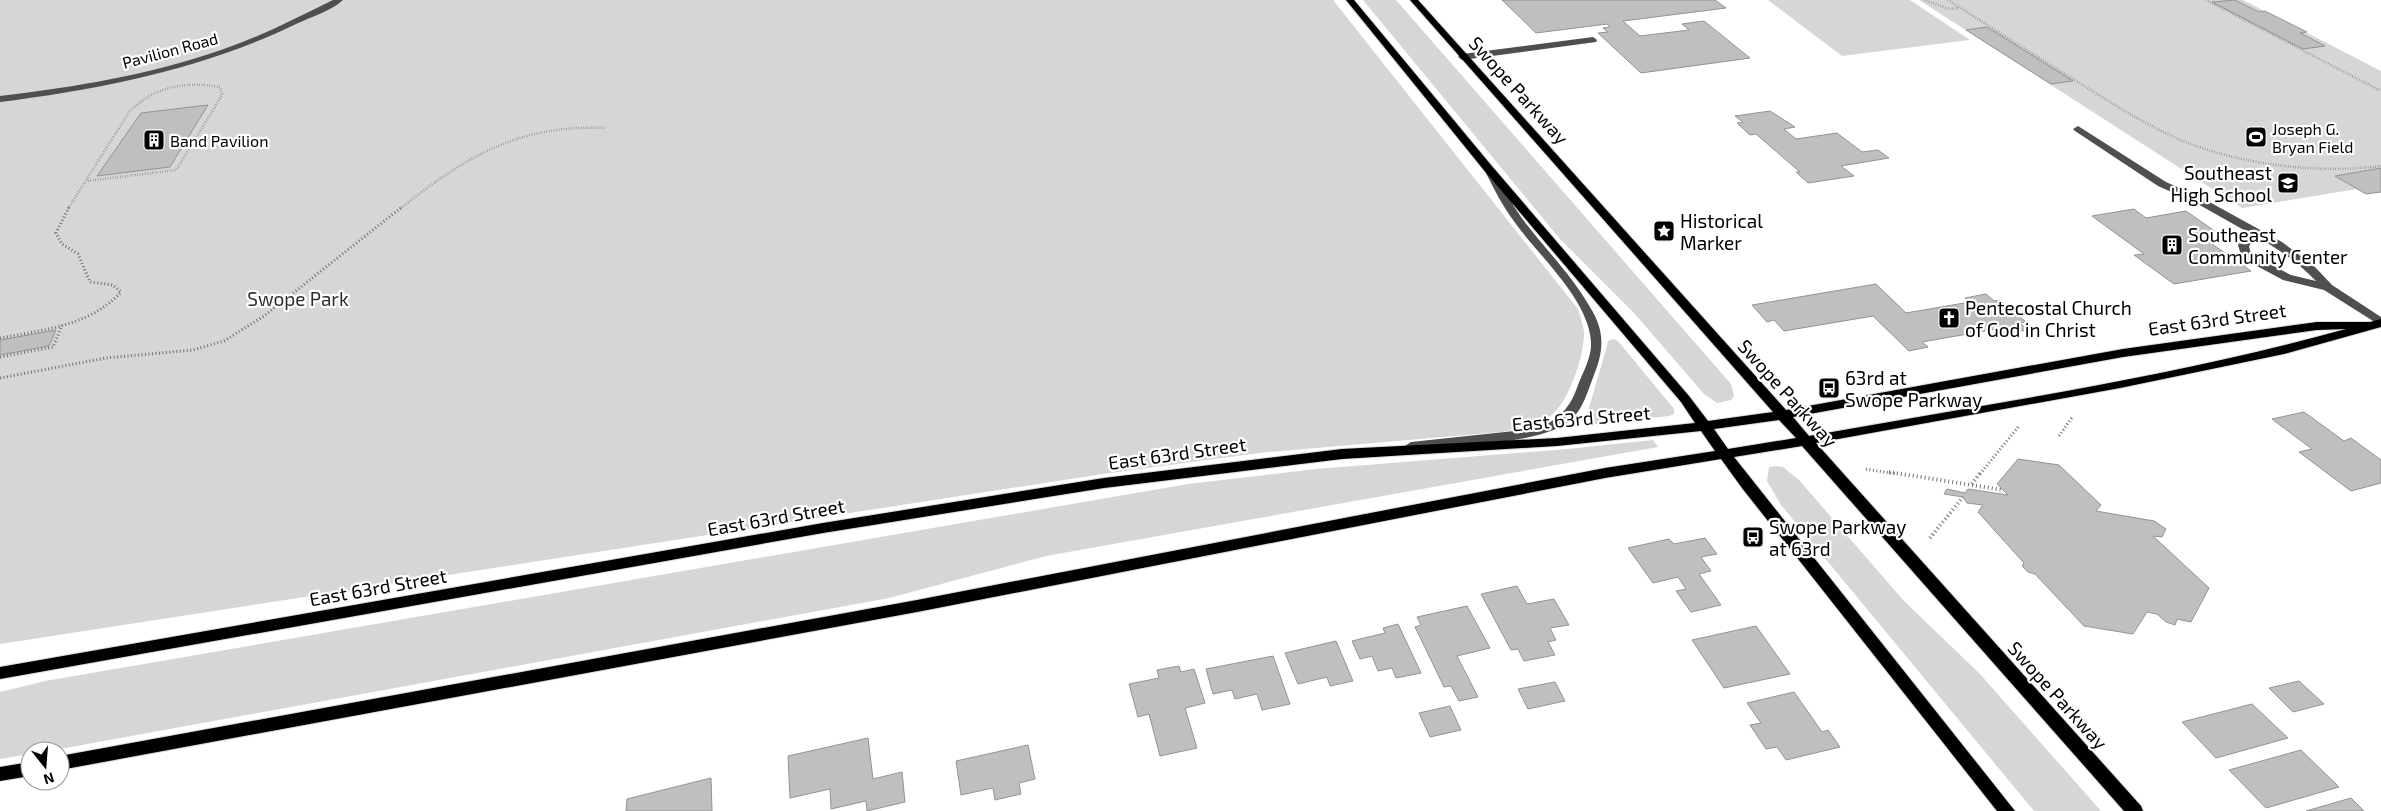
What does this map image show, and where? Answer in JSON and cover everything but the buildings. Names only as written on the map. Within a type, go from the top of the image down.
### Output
[{"type":"main road","points":[[1350,0],[1487,167],[1706,426],[1747,485],[2007,811]]},
{"type":"main road","name":"Swope Parkway","points":[[1414,0],[1462,57],[2135,811]]},
{"type":"main road","name":"East 63rd Street","points":[[70,761],[917,606],[1605,473],[1725,454],[2120,384],[2284,350],[2381,322]]},
{"type":"main road","name":"East 63rd Street","points":[[0,673],[833,527],[1104,483],[1342,454],[1557,442],[1706,426],[1781,415],[2123,353],[2317,326],[2366,325]]},
{"type":"main road","points":[[0,774],[20,771]]},
{"type":"street","name":"Pavilion Road","points":[[0,99],[102,83],[224,52],[271,34],[339,0]]},
{"type":"street","points":[[1462,57],[1592,40]]},
{"type":"street","points":[[2078,129],[2162,184],[2200,200],[2262,234],[2310,268],[2328,288],[2381,322]]},
{"type":"street","points":[[1342,454],[1534,433],[1564,422],[1574,411],[1595,355],[1597,342],[1588,309],[1508,205],[1487,167]]},
{"type":"street","points":[[2262,234],[2252,237],[2243,245],[2246,256],[2287,278],[2328,288]]},
{"type":"path","points":[[1924,0],[1949,10],[1960,8]]},
{"type":"path","points":[[1948,0],[2133,117],[2184,141],[2230,155],[2274,165],[2329,170],[2381,166]]},
{"type":"path","points":[[2206,0],[2381,91]]},
{"type":"path","points":[[0,338],[62,324],[100,312],[114,302],[122,292],[113,285],[90,282],[78,254],[62,244],[56,233],[60,221],[129,112],[138,101],[155,91],[189,83],[220,87],[222,94],[218,102],[176,170],[87,181]]},
{"type":"path","points":[[0,378],[106,358],[192,350],[224,340],[264,316],[454,168],[502,143],[570,128],[590,126],[605,128]]},
{"type":"path","points":[[2367,165],[2373,168]]},
{"type":"path","points":[[0,357],[53,347],[62,324]]},
{"type":"path","points":[[2059,436],[2073,416]]},
{"type":"path","points":[[1972,485],[2019,426]]},
{"type":"path","points":[[1866,469],[2003,490]]},
{"type":"path","points":[[1930,538],[1963,497]]},
{"type":"green space","name":"Swope Park","points":[[0,0],[1333,0],[1578,309],[1584,332],[1582,353],[1569,391],[1556,411],[1538,423],[1507,431],[1259,453],[1103,474],[0,644]]},
{"type":"green space","points":[[1363,0],[1396,0],[1731,384],[1734,396],[1731,400],[1717,403],[1704,394],[1634,313],[1560,239]]},
{"type":"green space","points":[[1768,0],[1910,0],[1970,40],[1842,56]]},
{"type":"green space","name":"Joseph G. Bryan Field","points":[[1919,0],[2243,0],[2381,71],[2381,192],[2366,194],[2357,189],[2242,208]]},
{"type":"green space","points":[[1613,339],[1618,341],[1674,409],[1674,414],[1595,424],[1589,423],[1586,418],[1608,341]]},
{"type":"green space","points":[[1653,440],[1658,447],[1046,556],[889,598],[70,747],[70,741],[20,741],[20,756],[0,759],[0,692],[45,681],[1188,484],[1316,469],[1567,449]]},
{"type":"green space","points":[[1769,467],[1783,467],[1799,480],[1904,601],[1980,674],[2101,811],[2034,811],[1781,505],[1767,481]]},
{"type":"place","name":"Joseph G. Bryan Field","points":[[2256,137]]},
{"type":"place","name":"Band Pavilion","points":[[154,140]]},
{"type":"place","name":"Southeast High School","points":[[2288,183]]},
{"type":"place","name":"Historical Marker","points":[[1664,231]]},
{"type":"place","name":"Southeast Community Center","points":[[2172,245]]},
{"type":"place","name":"Pentecostal Church of God in Christ","points":[[1949,318]]},
{"type":"place","name":"63rd at Swope Parkway","points":[[1829,388]]},
{"type":"place","name":"Swope Parkway at 63rd","points":[[1753,537]]}]
